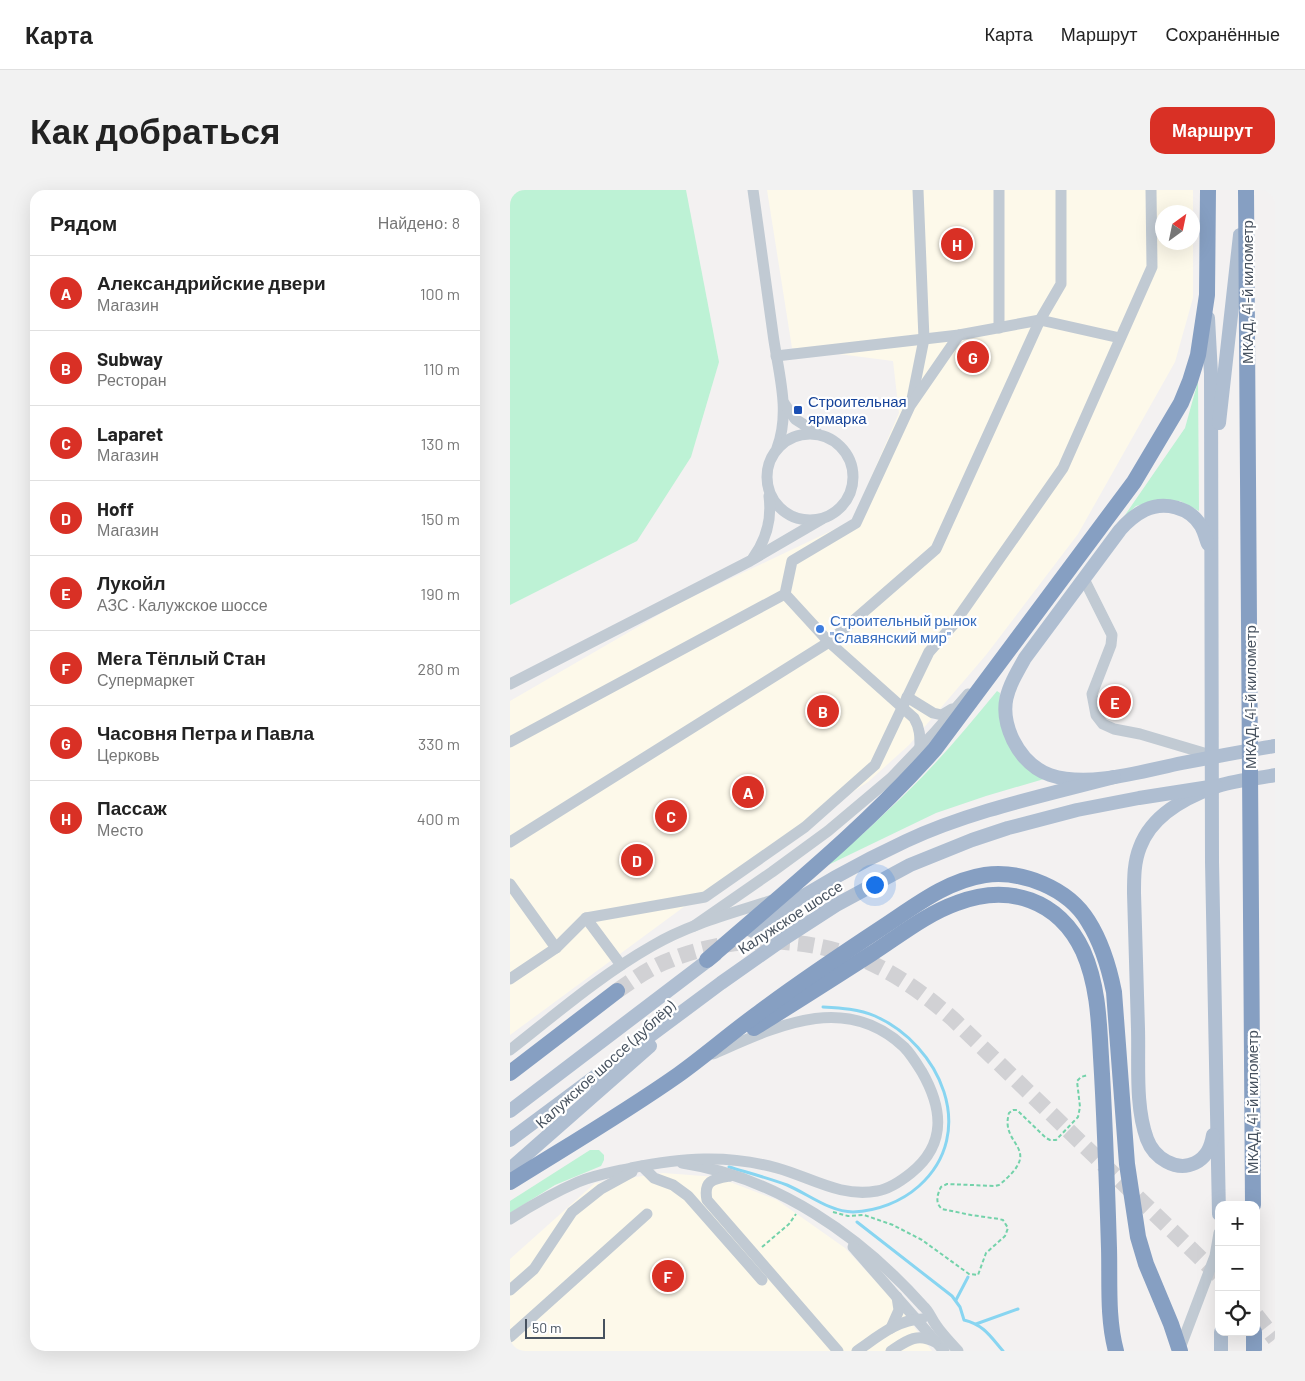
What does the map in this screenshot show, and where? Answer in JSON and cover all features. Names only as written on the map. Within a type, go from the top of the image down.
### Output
[{"type":"highway","points":[[707,960],[862,824],[905,783],[935,749],[1134,482],[1181,402],[1198,355],[1207,295],[1208,190]]},
{"type":"highway","name":"МКАД, 41-й километр","points":[[1246,190],[1253,1201]]},
{"type":"highway","points":[[680,1074],[760,1011],[931,895],[952,885],[986,875],[1006,875],[1028,879],[1051,887],[1071,901],[1088,919],[1108,965],[1114,992],[1127,1164],[1138,1237],[1146,1264],[1180,1351]]},
{"type":"highway","points":[[510,1182],[938,911],[957,902],[994,894],[1012,895],[1031,900],[1048,908],[1063,920],[1076,936],[1091,973],[1096,996],[1105,1125],[1111,1315],[1116,1351]]},
{"type":"highway","points":[[510,1073],[618,991]]},
{"type":"highway","points":[[1254,1336],[1254,1351]]},
{"type":"main road","points":[[1212,484],[1246,190]]},
{"type":"main road","points":[[1207,295],[1211,374],[1212,862],[1219,1201]]},
{"type":"main road","points":[[1211,552],[1201,526],[1191,514],[1180,508],[1163,506],[1147,510],[1132,518],[1120,530],[1025,658],[1006,696],[1004,712],[1008,730],[1026,759],[1036,768],[1049,775],[1064,778],[1114,777],[1275,746]]},
{"type":"main road","points":[[1217,1115],[1210,1149],[1201,1159],[1190,1165],[1172,1164],[1163,1160],[1154,1152],[1148,1140],[1144,1128],[1139,1092],[1135,870],[1139,849],[1146,835],[1154,824],[1173,807],[1216,786],[1275,775]]},
{"type":"main road","name":"Калужское шоссе","points":[[510,1111],[707,960],[764,921],[822,885],[907,840],[961,820],[1015,803],[1114,777]]},
{"type":"main road","name":"Калужское шоссе","points":[[510,1140],[721,983],[785,938],[836,904],[910,865],[999,831],[1077,810],[1216,786]]},
{"type":"main road","name":"Калужское шоссе (дублёр)","points":[[510,1169],[721,983]]},
{"type":"main road","points":[[1221,1336],[1221,1351]]},
{"type":"street","points":[[750,561],[758,552],[768,530],[770,518],[768,464],[777,449],[783,431],[783,401],[753,190]]},
{"type":"street","points":[[910,406],[924,339],[918,190]]},
{"type":"street","points":[[999,190],[999,328]]},
{"type":"street","points":[[510,842],[829,642],[936,549],[1040,320],[1061,284],[1061,190]]},
{"type":"street","points":[[510,979],[556,948],[586,918],[705,897],[805,827],[875,766],[929,652],[953,625],[1063,468],[1152,268],[1151,190]]},
{"type":"street","points":[[776,356],[959,335],[1040,320],[1120,338]]},
{"type":"street","points":[[510,742],[785,594],[792,561],[856,522],[910,406],[959,335]]},
{"type":"street","points":[[510,684],[750,561],[830,516],[843,505],[848,498],[853,482],[853,474],[848,458],[838,444],[795,419],[783,401]]},
{"type":"street","points":[[777,449],[783,443],[798,436],[815,434],[823,436]]},
{"type":"street","points":[[768,489],[776,504],[789,515],[805,520],[822,519]]},
{"type":"street","points":[[1084,579],[1112,635],[1111,645],[1092,694],[1096,715],[1103,724],[1114,729],[1140,734],[1216,756]]},
{"type":"street","points":[[785,594],[829,642],[904,703],[918,724],[920,748]]},
{"type":"street","points":[[694,926],[828,831],[891,778],[999,662]]},
{"type":"street","points":[[904,703],[942,715],[956,707]]},
{"type":"street","points":[[510,884],[556,948]]},
{"type":"street","points":[[510,1050],[621,965],[653,945],[694,926],[822,885]]},
{"type":"street","points":[[586,918],[621,965]]},
{"type":"street","points":[[510,1219],[530,1206],[578,1182],[603,1174],[642,1166],[706,1158],[744,1161],[777,1168],[840,1190],[866,1193],[893,1186],[904,1179],[924,1160],[934,1141],[938,1129],[938,1111],[934,1095],[928,1083],[907,1050],[883,1031],[870,1025],[854,1020],[822,1017],[799,1021],[757,1035],[709,1056]]},
{"type":"street","points":[[672,1162],[690,1164],[732,1175],[770,1189],[804,1208],[864,1249],[900,1281],[924,1307],[935,1324],[958,1351]]},
{"type":"street","points":[[642,1166],[654,1178],[673,1185],[688,1196],[762,1280]]},
{"type":"street","points":[[510,1290],[534,1269],[572,1212],[601,1189],[642,1166]]},
{"type":"street","points":[[732,1175],[717,1178],[709,1183],[706,1191],[707,1200],[838,1351]]},
{"type":"street","points":[[510,1336],[646,1214]]},
{"type":"street","points":[[837,1230],[941,1347]]},
{"type":"street","points":[[1180,1351],[1216,1256],[1217,1246]]},
{"type":"street","points":[[891,1328],[898,1310],[897,1297]]},
{"type":"street","points":[[858,1351],[891,1328],[917,1319],[923,1319],[935,1324]]},
{"type":"street","points":[[891,1351],[916,1337],[926,1338],[941,1347]]},
{"type":"path","points":[[831,1212],[848,1216],[864,1215],[893,1225],[922,1240],[969,1274],[978,1275],[986,1253],[1005,1236],[1008,1228],[1003,1220],[942,1209],[937,1200],[941,1187],[947,1184],[998,1185],[1015,1169],[1020,1161],[1020,1152],[1007,1124],[1010,1111],[1017,1110],[1046,1138],[1056,1140],[1078,1117],[1080,1107],[1077,1082],[1081,1077],[1093,1074]]},
{"type":"path","points":[[758,1251],[789,1224],[798,1211],[804,1208]]},
{"type":"shaded area","name":"Строительный рынок \"Славянский мир\"","points":[[767,190],[1193,190],[1193,205],[1155,205],[1155,250],[1193,250],[1193,298],[1175,362],[1078,534],[986,655],[909,745],[868,782],[704,892],[510,1035],[510,701],[679,603],[852,521],[899,413],[893,361],[792,348]]},
{"type":"shaded area","points":[[663,1173],[717,1177],[777,1200],[845,1248],[897,1304],[932,1351],[510,1351],[510,1259],[595,1183]]},
{"type":"green space","points":[[510,190],[686,190],[719,362],[691,457],[637,541],[510,605]]},
{"type":"green space","points":[[1198,381],[1199,511],[1180,501],[1160,500],[1136,506],[1123,518],[1185,428]]},
{"type":"green space","points":[[997,691],[1000,693],[999,712],[1044,779],[936,813],[824,867],[915,784],[957,739]]},
{"type":"green space","points":[[590,1150],[599,1150],[604,1155],[601,1166],[555,1185],[510,1213],[510,1201]]},
{"type":"waterway","points":[[729,1167],[787,1185],[836,1209],[853,1212],[880,1208],[897,1201],[919,1186],[937,1164],[947,1141],[949,1116],[944,1092],[933,1068],[918,1047],[898,1029],[875,1016],[856,1010],[823,1007]]},
{"type":"waterway","points":[[857,1222],[952,1296],[960,1307],[964,1320],[982,1328],[1003,1351]]},
{"type":"waterway","points":[[956,1300],[968,1277]]},
{"type":"waterway","points":[[976,1324],[1018,1309]]},
{"type":"tunnel","points":[[617,991],[649,970],[670,960],[694,952],[746,942],[800,943],[851,955],[875,965],[916,989],[953,1019],[1215,1272]]},
{"type":"tunnel","points":[[1260,1320],[1275,1339]]},
{"type":"place","name":"Пассаж","points":[[957,244]]},
{"type":"place","name":"Часовня Петра и Павла","points":[[973,357]]},
{"type":"place","name":"Строительная ярмарка","points":[[798,410]]},
{"type":"place","name":"Строительный рынок \"Славянский мир\"","points":[[820,629]]},
{"type":"place","name":"Лукойл","points":[[1115,702]]},
{"type":"place","name":"Subway","points":[[823,711]]},
{"type":"place","name":"Александрийские двери","points":[[748,792]]},
{"type":"place","name":"Laparet","points":[[671,816]]},
{"type":"place","name":"Hoff","points":[[637,860]]},
{"type":"place","name":"Мега Тёплый Cтан","points":[[668,1276]]}]
